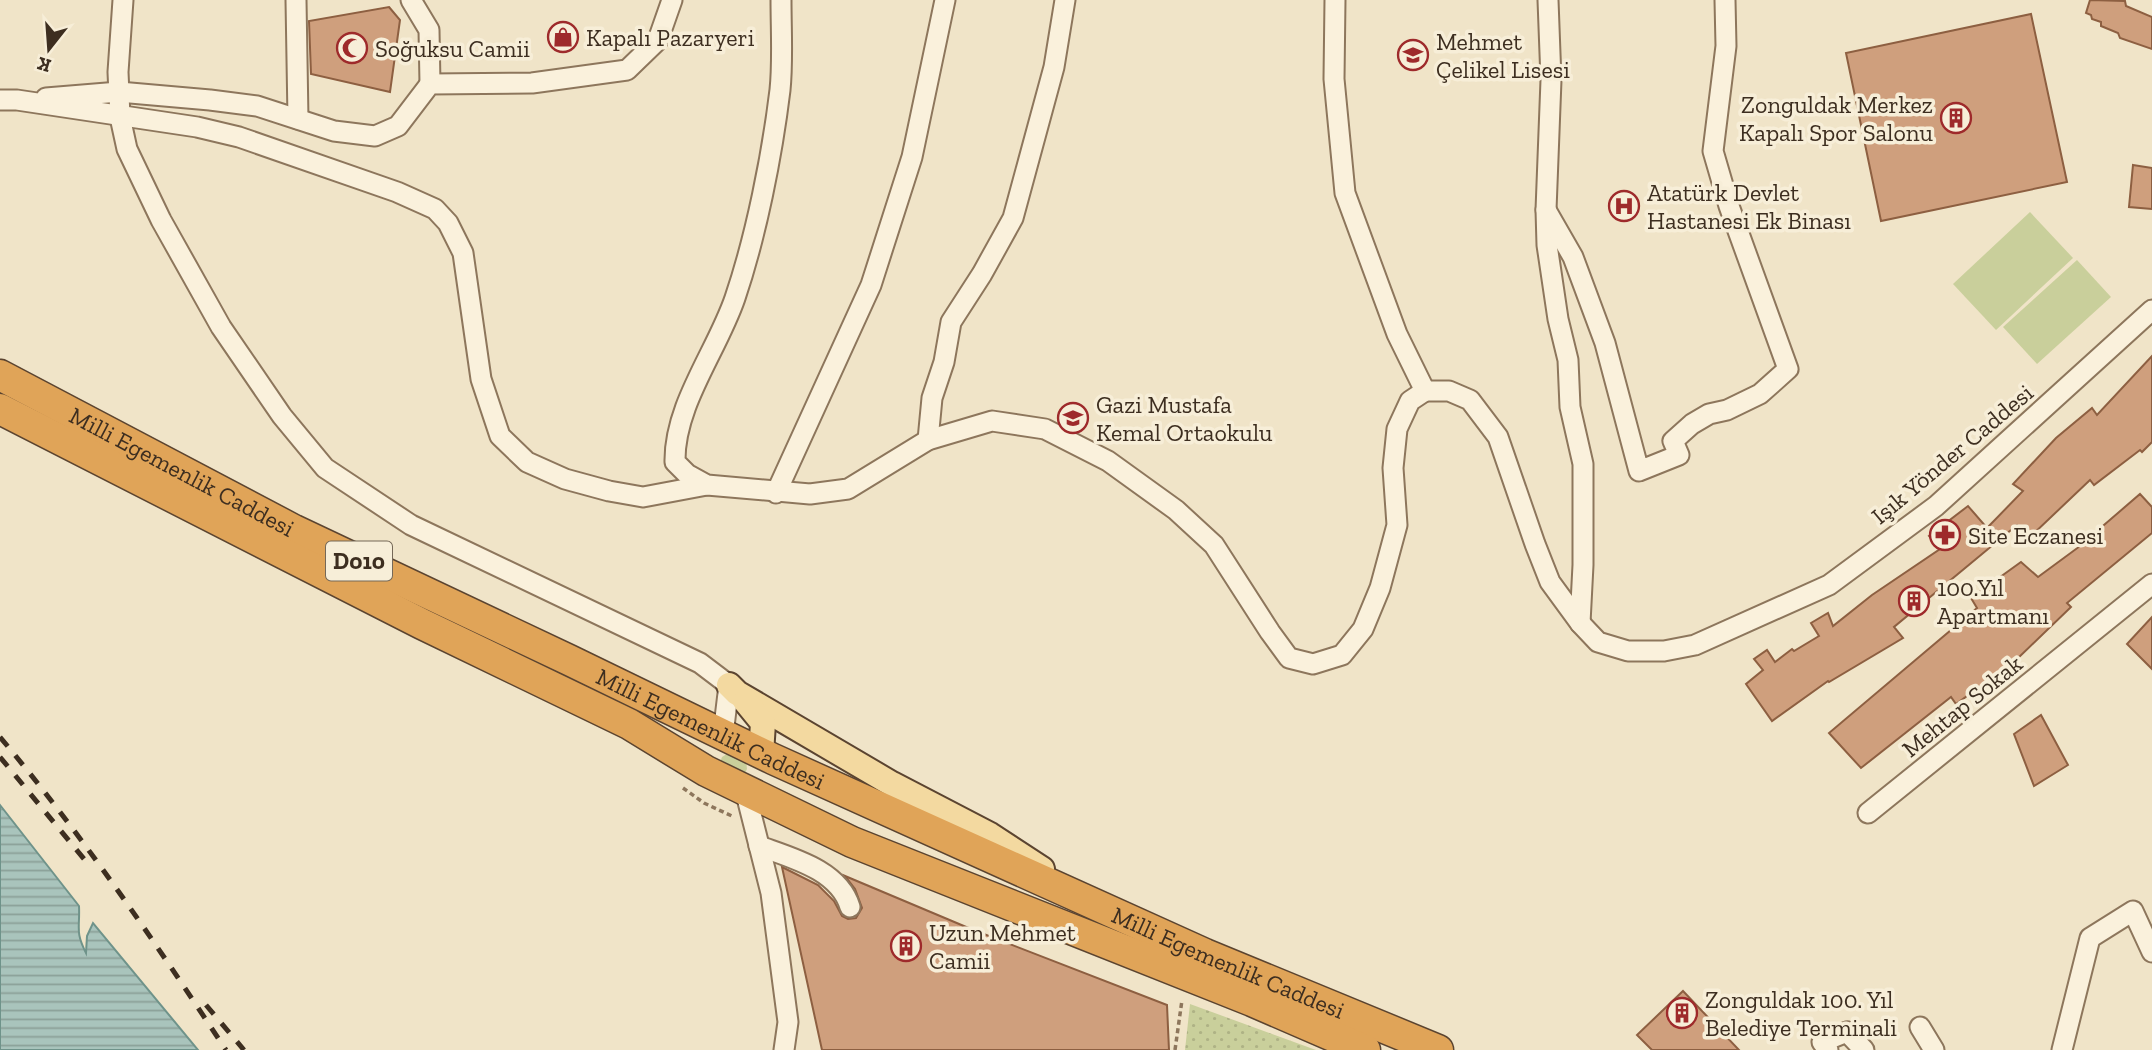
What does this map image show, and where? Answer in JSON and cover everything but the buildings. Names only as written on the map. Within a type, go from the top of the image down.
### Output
[{"type":"highway","name":"Milli Egemenlik Caddesi","points":[[0,375],[294,530],[761,754],[1124,918],[1438,1050]]},
{"type":"highway","name":"Milli Egemenlik Caddesi","points":[[0,409],[422,624],[629,724],[706,771],[852,842],[1239,996],[1366,1050]]},
{"type":"highway","points":[[706,771],[723,735]]},
{"type":"highway","points":[[745,790],[761,754]]},
{"type":"main road","points":[[733,689],[763,723],[761,754]]},
{"type":"main road","points":[[733,689],[892,784],[990,835],[1124,918]]},
{"type":"street","points":[[123,0],[118,72],[120,117],[127,149],[161,220],[221,327],[282,416],[325,468],[411,525],[700,663],[733,689],[723,735]]},
{"type":"street","points":[[296,0],[298,119]]},
{"type":"street","points":[[8,100],[119,92],[257,106],[334,131],[375,136],[398,126],[429,84],[429,30],[411,0]]},
{"type":"street","points":[[429,84],[533,83],[627,69],[658,40],[672,0]]},
{"type":"street","points":[[707,485],[687,474],[675,462],[675,444],[701,373],[735,300],[758,216],[780,89],[782,0]]},
{"type":"street","points":[[776,493],[871,285],[912,157],[945,0]]},
{"type":"street","points":[[928,440],[932,398],[944,362],[951,322],[1013,218],[1054,67],[1065,0]]},
{"type":"street","points":[[8,100],[197,127],[239,137],[397,192],[435,209],[448,223],[463,253],[481,379],[500,436],[527,463],[609,491],[643,497],[707,485],[810,494],[848,489],[928,440],[992,421],[1045,429],[1108,461],[1175,510],[1214,545],[1289,658],[1314,664],[1342,655],[1363,629],[1380,588],[1397,525],[1393,468],[1397,429],[1410,401],[1425,391],[1397,334],[1345,193],[1334,79],[1335,0]]},
{"type":"street","points":[[1548,0],[1551,80],[1547,245],[1558,319],[1568,360],[1570,407],[1583,464],[1580,622]]},
{"type":"street","points":[[1546,210],[1573,257],[1605,343],[1639,471],[1679,454],[1673,441],[1692,424],[1709,414],[1727,410],[1760,394],[1788,369],[1729,206],[1713,151],[1726,46],[1725,0]]},
{"type":"street","name":"Işık Yönder Caddesi","points":[[1425,391],[1449,391],[1470,400],[1498,437],[1550,582],[1598,642],[1628,651],[1664,651],[1695,645],[1829,585],[1936,506],[2152,310]]},
{"type":"street","name":"Mehtap Sokak","points":[[1868,813],[2152,583]]},
{"type":"street","points":[[745,790],[771,893],[788,1022],[784,1050]]},
{"type":"street","points":[[759,846],[798,860],[832,879],[850,908]]},
{"type":"street","points":[[2062,1050],[2090,938],[2133,911],[2152,952]]},
{"type":"street","points":[[1920,1027],[1934,1050]]},
{"type":"street","points":[[1828,1050],[1822,1042],[1847,1032],[1864,1050]]},
{"type":"path","points":[[1175,1050],[1182,997]]},
{"type":"green space","points":[[2030,212],[2073,258],[1996,330],[1953,284]]},
{"type":"green space","points":[[2077,260],[2111,297],[2037,364],[2003,327]]},
{"type":"green space","points":[[730,752],[746,760],[747,769],[743,777],[719,765],[722,757]]},
{"type":"green space","points":[[1190,1004],[1316,1050],[1185,1050]]},
{"type":"water","points":[[0,805],[79,906],[79,935],[86,953],[87,936],[93,923],[198,1050],[0,1050]]},
{"type":"railway","points":[[0,737],[118,890],[226,1050]]},
{"type":"railway","points":[[0,757],[89,865]]},
{"type":"railway","points":[[206,1005],[244,1050]]},
{"type":"place","name":"Kapalı Pazaryeri","points":[[563,37]]},
{"type":"place","name":"Soğuksu Camii","points":[[352,48]]},
{"type":"place","name":"Mehmet Çelikel Lisesi","points":[[1413,55]]},
{"type":"place","name":"Zonguldak Merkez Kapalı Spor Salonu","points":[[1956,118]]},
{"type":"place","name":"Atatürk Devlet Hastanesi Ek Binası","points":[[1624,206]]},
{"type":"place","name":"Gazi Mustafa Kemal Ortaokulu","points":[[1073,418]]},
{"type":"place","name":"Site Eczanesi","points":[[1945,535]]},
{"type":"place","name":"100.Yıl Apartmanı","points":[[1914,601]]},
{"type":"place","name":"Uzun Mehmet Camii","points":[[906,946]]},
{"type":"place","name":"Zonguldak 100. Yıl Belediye Terminali","points":[[1682,1013]]}]
